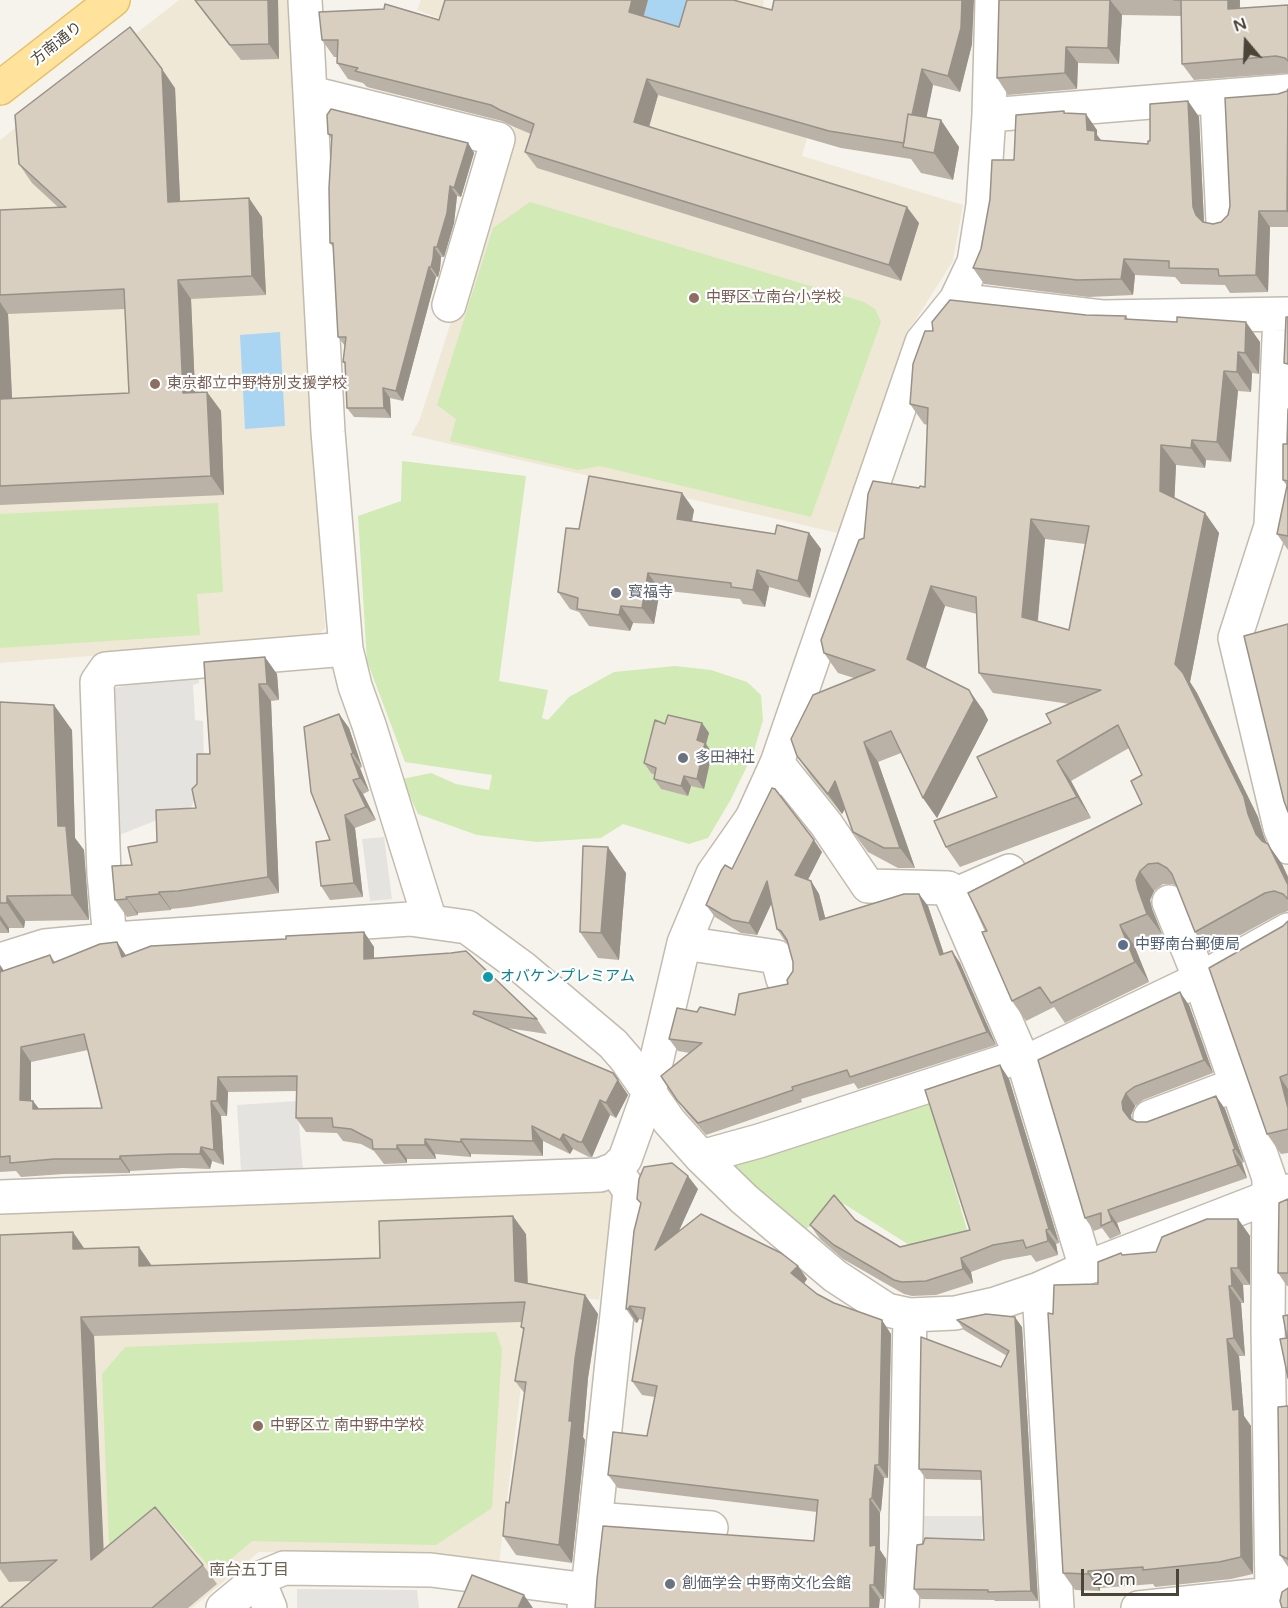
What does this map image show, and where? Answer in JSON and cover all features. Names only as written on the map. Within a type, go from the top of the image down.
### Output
[{"type":"main road","name":"方南通り","points":[[0,88],[113,0]]},
{"type":"street","points":[[305,0],[328,432],[346,649],[355,686],[430,921]]},
{"type":"street","points":[[0,1197],[600,1175],[615,1169],[625,1158],[649,1092],[684,943],[713,874],[752,818],[777,763],[922,342],[956,300],[974,262],[983,205],[989,115],[992,0]]},
{"type":"street","points":[[989,115],[1288,91]]},
{"type":"street","points":[[311,93],[498,139],[449,305]]},
{"type":"street","points":[[1217,97],[1223,222]]},
{"type":"street","points":[[956,300],[1102,317],[1284,315],[1271,526],[1235,638],[1280,827],[1288,848]]},
{"type":"street","points":[[110,940],[104,874],[97,682],[106,669],[346,649]]},
{"type":"street","points":[[777,763],[826,824],[868,886],[948,888],[1022,1060],[1086,1268]]},
{"type":"street","points":[[952,896],[1009,871]]},
{"type":"street","points":[[1138,1608],[1278,1597],[1268,1326],[1279,1194],[1269,1178],[1200,979],[1169,902]]},
{"type":"street","points":[[0,960],[45,946],[110,940],[410,919],[467,927],[523,968],[613,1044],[669,1121],[701,1157],[744,1199],[835,1276],[887,1310],[910,1315],[955,1313],[995,1304],[1039,1289],[1086,1268],[1279,1194]]},
{"type":"street","points":[[701,1157],[1022,1060],[1200,979],[1288,930]]},
{"type":"street","points":[[684,943],[777,957],[783,979]]},
{"type":"street","points":[[1150,1117],[1235,1085]]},
{"type":"street","points":[[223,1608],[264,1593],[284,1568],[431,1570],[586,1599],[630,1191],[615,1169]]},
{"type":"street","points":[[1039,1289],[1057,1608]]},
{"type":"street","points":[[902,1608],[906,1532],[910,1315]]},
{"type":"street","points":[[596,1519],[711,1528]]},
{"type":"shaded area","name":"東京都立中野特別支援学校","points":[[179,0],[288,0],[325,628],[315,639],[0,663],[0,140]]},
{"type":"shaded area","name":"中野区立南台小学校","points":[[421,0],[764,0],[758,44],[828,65],[802,156],[963,205],[953,261],[906,335],[838,533],[411,435],[420,419],[536,55],[417,10]]},
{"type":"shaded area","points":[[199,673],[199,683],[193,685],[195,720],[203,721],[204,761],[192,806],[117,836],[110,689],[176,674]]},
{"type":"shaded area","points":[[384,837],[392,899],[370,901],[362,839]]},
{"type":"shaded area","points":[[297,1101],[303,1171],[241,1170],[237,1105]]},
{"type":"shaded area","name":"中野区立 南中野中学校","points":[[607,1183],[616,1190],[599,1300],[533,1290],[499,1563],[426,1554],[259,1552],[192,1608],[0,1608],[0,1207]]},
{"type":"shaded area","points":[[919,1516],[983,1516],[981,1543],[918,1539]]},
{"type":"shaded area","points":[[297,1589],[417,1590],[419,1608],[297,1608]]},
{"type":"green space","points":[[530,202],[864,302],[875,309],[881,322],[811,517],[600,466],[578,470],[450,441],[456,419],[437,405],[493,228]]},
{"type":"green space","points":[[402,461],[526,476],[499,681],[548,690],[542,718],[548,720],[569,697],[614,672],[675,666],[711,670],[747,682],[761,695],[763,720],[753,754],[730,801],[708,838],[689,844],[623,824],[601,838],[537,842],[477,835],[418,814],[402,779],[431,773],[456,784],[489,790],[492,775],[405,762],[367,661],[358,516],[401,501]]},
{"type":"green space","points":[[218,503],[223,592],[197,594],[200,635],[0,648],[0,514]]},
{"type":"green space","points":[[928,1097],[968,1233],[914,1248],[844,1204],[803,1231],[731,1171],[735,1159]]},
{"type":"green space","points":[[496,1332],[502,1349],[492,1508],[436,1545],[252,1541],[215,1573],[168,1520],[110,1569],[102,1374],[125,1347]]},
{"type":"water","points":[[648,0],[703,0],[690,43],[640,28]]},
{"type":"water","points":[[280,332],[285,426],[245,429],[240,335]]},
{"type":"building","points":[[195,0],[268,0],[269,44],[230,45]]},
{"type":"building","points":[[445,0],[632,0],[629,12],[679,27],[687,0],[733,0],[772,10],[774,0],[962,0],[961,28],[948,76],[922,69],[912,115],[908,114],[904,143],[829,131],[647,79],[634,122],[907,207],[889,265],[525,152],[534,124],[491,105],[355,71],[358,68],[337,63],[338,40],[322,40],[319,12],[384,9],[385,4],[439,20]]},
{"type":"building","points":[[999,0],[1110,0],[1108,48],[1066,47],[1065,73],[997,78]]},
{"type":"building","points":[[1181,0],[1228,0],[1228,9],[1288,5],[1288,61],[1276,56],[1182,64]]},
{"type":"building","points":[[130,27],[162,69],[168,202],[249,198],[252,276],[178,280],[183,393],[207,392],[211,476],[0,486],[0,399],[129,393],[124,289],[0,295],[0,210],[66,207],[19,164],[15,115]]},
{"type":"building","points":[[1288,89],[1287,211],[1259,211],[1256,275],[1219,276],[1218,269],[1169,268],[1169,261],[1124,259],[1121,279],[1077,280],[973,268],[981,249],[990,199],[992,160],[1014,160],[1016,115],[1064,111],[1064,113],[1086,114],[1087,130],[1095,131],[1095,140],[1148,144],[1150,141],[1150,104],[1188,101],[1193,207],[1196,215],[1203,222],[1213,224],[1221,222],[1228,215],[1230,206],[1225,98],[1278,94]]},
{"type":"building","points":[[331,109],[468,143],[454,188],[450,186],[447,213],[437,247],[434,247],[431,267],[429,267],[396,391],[383,388],[384,408],[347,408],[345,362],[343,362],[346,337],[338,337],[333,243],[330,243],[329,188],[332,135],[328,134],[327,115]]},
{"type":"building","points":[[908,114],[941,120],[934,153],[903,147]]},
{"type":"building","points":[[950,300],[1086,315],[1126,316],[1125,319],[1177,322],[1177,317],[1246,322],[1245,353],[1238,352],[1237,372],[1224,371],[1217,442],[1192,440],[1191,448],[1161,445],[1160,491],[1205,513],[1175,664],[1183,673],[1244,797],[1256,834],[1268,844],[1288,885],[1288,899],[1283,894],[1274,891],[1265,893],[1195,932],[1172,874],[1158,863],[1148,864],[1140,871],[1136,880],[1147,914],[1120,925],[1135,962],[1051,1003],[1040,987],[1012,1001],[982,932],[987,931],[968,893],[1142,804],[1131,781],[1142,775],[1118,725],[1057,761],[1077,797],[946,847],[934,821],[997,797],[977,757],[1051,723],[1046,714],[1101,690],[979,673],[976,597],[931,586],[907,659],[969,690],[974,700],[923,798],[891,731],[864,742],[900,848],[884,848],[853,832],[835,781],[828,794],[797,756],[791,739],[813,695],[875,670],[824,653],[821,640],[859,540],[864,538],[868,494],[873,481],[925,487],[928,408],[910,404],[913,364],[925,331],[933,331],[932,322]],"holes":[[[1031,519],[1089,526],[1069,630],[1022,617]]]},
{"type":"building","points":[[1286,317],[1288,317],[1288,364],[1284,363]]},
{"type":"building","points":[[1288,409],[1288,481],[1283,480],[1283,444],[1287,444]]},
{"type":"building","points":[[589,476],[682,493],[677,519],[775,534],[777,525],[809,533],[798,581],[757,570],[753,590],[731,587],[731,583],[648,573],[642,608],[621,606],[619,615],[577,609],[578,598],[558,592],[566,528],[579,529]]},
{"type":"building","points":[[1288,481],[1288,536],[1277,534]]},
{"type":"building","points":[[1288,624],[1288,812],[1244,636]]},
{"type":"building","points":[[265,657],[267,684],[259,684],[268,877],[115,900],[112,866],[132,865],[128,847],[157,842],[156,810],[196,808],[192,789],[197,784],[197,754],[210,754],[204,662]]},
{"type":"building","points":[[0,702],[54,705],[58,826],[66,826],[72,895],[7,896],[7,903],[0,903]]},
{"type":"building","points":[[339,714],[360,778],[353,780],[366,807],[345,815],[354,883],[321,886],[316,842],[330,840],[311,792],[304,727]]},
{"type":"building","points":[[668,715],[702,723],[697,740],[705,743],[697,779],[684,776],[681,786],[654,779],[656,768],[644,763],[655,720],[665,724]]},
{"type":"building","points":[[772,788],[814,840],[795,875],[811,881],[820,920],[904,894],[919,894],[940,955],[952,951],[987,1032],[850,1077],[847,1070],[792,1087],[793,1090],[698,1123],[677,1100],[661,1076],[702,1043],[669,1039],[677,1008],[697,1012],[700,1007],[735,1015],[739,994],[788,984],[787,980],[793,971],[787,940],[777,929],[767,881],[749,923],[732,920],[706,905],[725,865],[732,869]]},
{"type":"building","points":[[583,846],[608,847],[601,933],[580,932]]},
{"type":"building","points":[[1288,921],[1288,1074],[1280,1077],[1288,1108],[1288,1129],[1267,1134],[1209,968]]},
{"type":"building","points":[[364,932],[364,959],[466,951],[537,1019],[474,1011],[473,1014],[613,1073],[618,1080],[606,1103],[600,1100],[582,1142],[563,1134],[560,1140],[532,1126],[533,1141],[461,1139],[461,1142],[425,1139],[425,1145],[397,1145],[397,1149],[373,1149],[372,1140],[351,1129],[333,1127],[332,1118],[296,1118],[297,1076],[218,1077],[217,1101],[211,1101],[214,1150],[201,1147],[200,1154],[120,1156],[120,1159],[54,1159],[10,1163],[10,1156],[0,1157],[0,972],[50,955],[53,963],[100,944],[117,942],[122,957],[151,946],[286,939],[286,936]],"holes":[[[84,1034],[102,1108],[33,1109],[33,1101],[20,1100],[21,1047]]]},
{"type":"building","points":[[1180,992],[1204,1060],[1134,1087],[1126,1093],[1122,1102],[1123,1110],[1130,1119],[1147,1122],[1216,1096],[1235,1149],[1233,1150],[1238,1165],[1108,1210],[1112,1221],[1101,1226],[1101,1213],[1085,1218],[1038,1060]]},
{"type":"building","points":[[1000,1065],[1049,1229],[1046,1230],[1048,1241],[1026,1248],[1023,1240],[993,1245],[961,1258],[963,1269],[926,1281],[902,1282],[894,1280],[834,1245],[810,1225],[834,1195],[855,1220],[900,1247],[970,1230],[925,1090]]},
{"type":"building","points":[[672,1163],[688,1176],[655,1250],[701,1214],[781,1253],[798,1266],[791,1273],[817,1294],[834,1303],[882,1320],[879,1465],[875,1465],[872,1498],[870,1499],[870,1546],[876,1545],[874,1585],[870,1585],[870,1608],[595,1608],[603,1526],[814,1541],[818,1500],[608,1475],[613,1432],[647,1436],[657,1386],[632,1381],[645,1308],[630,1306],[626,1309],[634,1231],[641,1203],[637,1199],[639,1179],[644,1167]]},
{"type":"building","points":[[1288,1199],[1288,1273],[1278,1273],[1279,1203]]},
{"type":"building","points":[[513,1216],[515,1281],[585,1295],[575,1359],[569,1421],[572,1421],[559,1545],[503,1536],[506,1502],[509,1503],[526,1382],[515,1381],[524,1328],[521,1327],[525,1302],[81,1317],[91,1560],[155,1507],[203,1565],[152,1608],[0,1608],[57,1560],[0,1563],[0,1235],[73,1232],[73,1249],[139,1247],[139,1266],[380,1258],[379,1221]]},
{"type":"building","points":[[1207,1219],[1238,1219],[1238,1268],[1231,1268],[1232,1286],[1229,1286],[1234,1338],[1227,1339],[1233,1410],[1239,1409],[1241,1557],[1219,1562],[1143,1570],[1143,1567],[1088,1571],[1088,1574],[1063,1573],[1048,1313],[1053,1314],[1054,1285],[1098,1284],[1098,1262],[1121,1253],[1122,1255],[1156,1252],[1162,1237]]},
{"type":"building","points":[[986,1314],[1015,1317],[1031,1591],[914,1589],[917,1545],[923,1544],[925,1538],[984,1540],[981,1471],[919,1469],[921,1337],[1001,1367],[1009,1351],[957,1320]]},
{"type":"building","points":[[1288,1315],[1288,1378],[1280,1339],[1287,1338],[1283,1316]]},
{"type":"building","points":[[1288,1406],[1288,1559],[1280,1555],[1278,1407]]},
{"type":"building","points":[[472,1575],[524,1595],[518,1608],[458,1608]]},
{"type":"building","points":[[1288,1588],[1288,1608],[1282,1608],[1280,1601],[1282,1592]]},
{"type":"place","name":"中野区立南台小学校","points":[[694,298]]},
{"type":"place","name":"東京都立中野特別支援学校","points":[[155,384]]},
{"type":"place","name":"寳福寺","points":[[616,593]]},
{"type":"place","name":"多田神社","points":[[683,758]]},
{"type":"place","name":"中野南台郵便局","points":[[1123,945]]},
{"type":"place","name":"オバケンプレミアム","points":[[488,977]]},
{"type":"place","name":"中野区立 南中野中学校","points":[[258,1426]]},
{"type":"place","name":"創価学会 中野南文化会館","points":[[670,1584]]},
{"type":"district","name":"南台五丁目","points":[[249,1571]]}]
